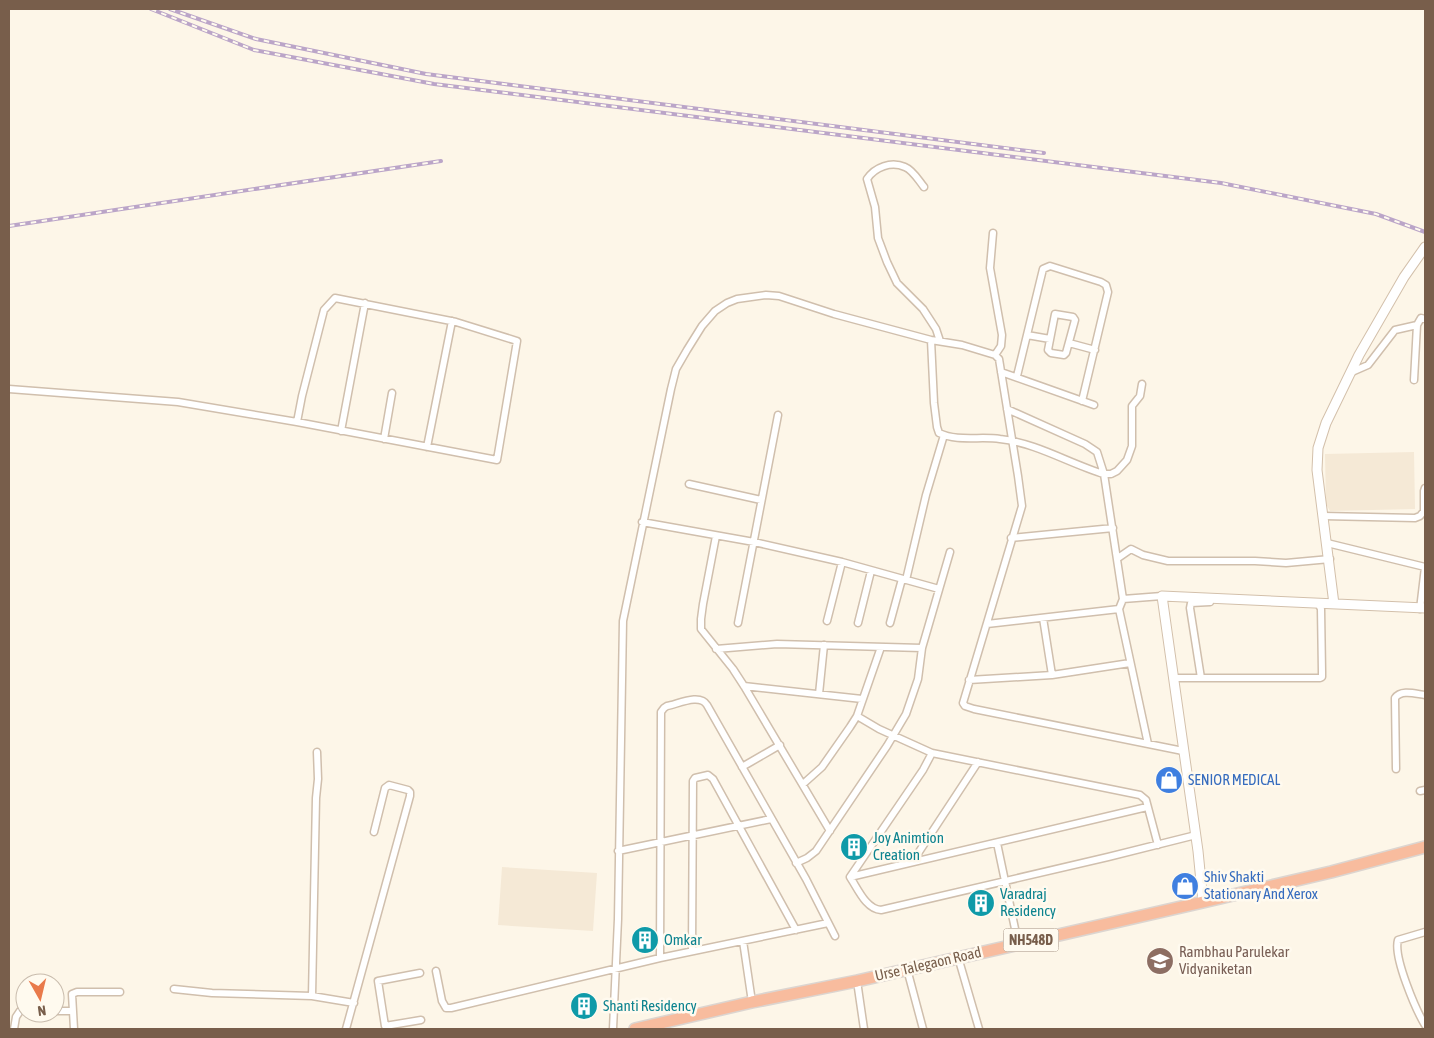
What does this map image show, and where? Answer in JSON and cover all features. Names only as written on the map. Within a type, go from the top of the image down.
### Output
[{"type":"highway","name":"Urse Talegaon Road","points":[[635,1029],[1203,902],[1425,849]]},
{"type":"street","points":[[924,187],[906,167],[897,165],[883,166],[875,170],[867,179],[876,207],[878,238],[887,262],[897,282],[923,309],[936,329],[940,341]]},
{"type":"street","points":[[993,233],[990,268],[1002,336],[1001,346],[995,355]]},
{"type":"street","points":[[1351,374],[1386,305],[1425,247]]},
{"type":"street","points":[[1334,604],[1330,559],[1317,470],[1318,448],[1326,423],[1351,374],[1405,281],[1425,254]]},
{"type":"street","points":[[1017,376],[1043,270],[1050,266],[1101,282],[1108,288],[1108,292],[1082,401]]},
{"type":"street","points":[[613,1029],[623,621],[642,522],[676,370],[702,326],[715,310],[727,303],[752,296],[779,296],[834,314],[931,340],[962,345],[995,355],[1001,372],[1022,506],[969,680],[963,703],[964,706],[1027,721],[1182,751]]},
{"type":"street","points":[[9,388],[178,402],[297,422],[497,460],[518,340],[452,321],[365,302],[336,298],[324,310],[297,422]]},
{"type":"street","points":[[342,431],[365,302]]},
{"type":"street","points":[[1055,314],[1073,318],[1074,322],[1066,355],[1051,353],[1048,350],[1050,339],[1055,314]]},
{"type":"street","points":[[1414,380],[1417,325],[1421,318],[1425,319]]},
{"type":"street","points":[[427,447],[452,321]]},
{"type":"street","points":[[1351,374],[1368,365],[1395,330],[1417,325]]},
{"type":"street","points":[[1027,335],[1050,339]]},
{"type":"street","points":[[931,340],[939,433],[970,439],[1000,439],[1104,474],[1111,474],[1117,471],[1127,460],[1132,446],[1132,406],[1140,396],[1142,384]]},
{"type":"street","points":[[1069,343],[1095,350]]},
{"type":"street","points":[[1001,372],[1017,376],[1094,405]]},
{"type":"street","points":[[384,439],[392,393]]},
{"type":"street","points":[[1007,409],[1094,448],[1100,457],[1118,558],[1123,598],[1119,609],[1148,744]]},
{"type":"street","points":[[738,623],[778,415]]},
{"type":"street","points":[[890,623],[944,435]]},
{"type":"street","points":[[689,484],[761,500]]},
{"type":"street","points":[[1323,516],[1416,518],[1424,511],[1425,488]]},
{"type":"street","points":[[642,522],[754,542],[842,562],[939,589]]},
{"type":"street","points":[[1011,538],[1113,528]]},
{"type":"street","points":[[716,536],[700,619],[701,629],[744,686],[830,831]]},
{"type":"street","points":[[1123,598],[1162,596],[1423,609],[1425,567],[1327,542]]},
{"type":"street","points":[[1118,558],[1131,549],[1143,556],[1168,561],[1286,563],[1330,559]]},
{"type":"street","points":[[796,863],[816,851],[906,714],[918,679],[922,648],[950,552]]},
{"type":"street","points":[[827,621],[842,562]]},
{"type":"street","points":[[858,623],[871,571]]},
{"type":"street","points":[[1162,596],[1182,751],[1196,835],[1203,902]]},
{"type":"street","points":[[1201,678],[1190,608],[1191,604],[1196,602],[1288,604]]},
{"type":"street","points":[[1174,678],[1320,678],[1322,676],[1321,609],[1318,603]]},
{"type":"street","points":[[987,624],[1119,609]]},
{"type":"street","points":[[1043,618],[1052,674]]},
{"type":"street","points":[[716,649],[777,644],[922,648]]},
{"type":"street","points":[[819,694],[824,645]]},
{"type":"street","points":[[802,784],[822,767],[857,716],[881,647]]},
{"type":"street","points":[[969,680],[1052,674],[1130,663]]},
{"type":"street","points":[[744,686],[862,699]]},
{"type":"street","points":[[1396,769],[1395,698],[1403,692],[1425,695]]},
{"type":"street","points":[[660,958],[662,710],[667,706],[699,699],[705,701],[835,936]]},
{"type":"street","points":[[857,716],[893,736],[932,753],[1140,795],[1146,800],[1158,844]]},
{"type":"street","points":[[742,767],[780,745]]},
{"type":"street","points":[[312,996],[318,778],[317,752]]},
{"type":"street","points":[[850,877],[923,770],[932,753]]},
{"type":"street","points":[[913,861],[978,762]]},
{"type":"street","points":[[692,951],[693,781],[695,778],[708,775],[713,779],[796,930]]},
{"type":"street","points":[[346,1029],[410,796],[408,790],[389,785],[385,788],[374,832]]},
{"type":"street","points":[[850,877],[1147,807]]},
{"type":"street","points":[[618,852],[771,819]]},
{"type":"street","points":[[850,877],[870,906],[876,910],[881,910],[1196,835]]},
{"type":"street","points":[[997,843],[1018,943]]},
{"type":"street","points":[[436,971],[442,1001],[446,1008],[660,958],[828,924]]},
{"type":"street","points":[[1425,932],[1398,940],[1396,950],[1425,1025]]},
{"type":"street","points":[[743,941],[752,1002]]},
{"type":"street","points":[[958,956],[979,1029]]},
{"type":"street","points":[[907,969],[923,1029]]},
{"type":"street","points":[[420,973],[378,981],[385,1027],[421,1020]]},
{"type":"street","points":[[857,980],[864,1029]]},
{"type":"street","points":[[174,989],[212,993],[312,996],[354,1003]]},
{"type":"street","points":[[74,1029],[72,994],[77,992],[120,992]]},
{"type":"street","points":[[65,1012],[73,1012]]},
{"type":"shaded area","points":[[1414,452],[1415,509],[1330,511],[1326,504],[1325,454]]},
{"type":"shaded area","points":[[502,867],[597,873],[593,931],[498,925]]},
{"type":"railway","points":[[151,9],[254,50],[434,84],[1221,183],[1376,214],[1425,232]]},
{"type":"railway","points":[[170,9],[256,39],[426,74],[1044,153]]},
{"type":"railway","points":[[9,226],[441,161]]},
{"type":"place","name":"SENIOR MEDICAL","points":[[1169,780]]},
{"type":"place","name":"Joy Animtion Creation","points":[[854,847]]},
{"type":"place","name":"Shiv Shakti Stationary And Xerox","points":[[1185,886]]},
{"type":"place","name":"Varadraj Residency","points":[[981,903]]},
{"type":"place","name":"Omkar","points":[[645,940]]},
{"type":"place","name":"Rambhau Parulekar Vidyaniketan","points":[[1160,961]]},
{"type":"place","name":"Shanti Residency","points":[[584,1006]]}]
